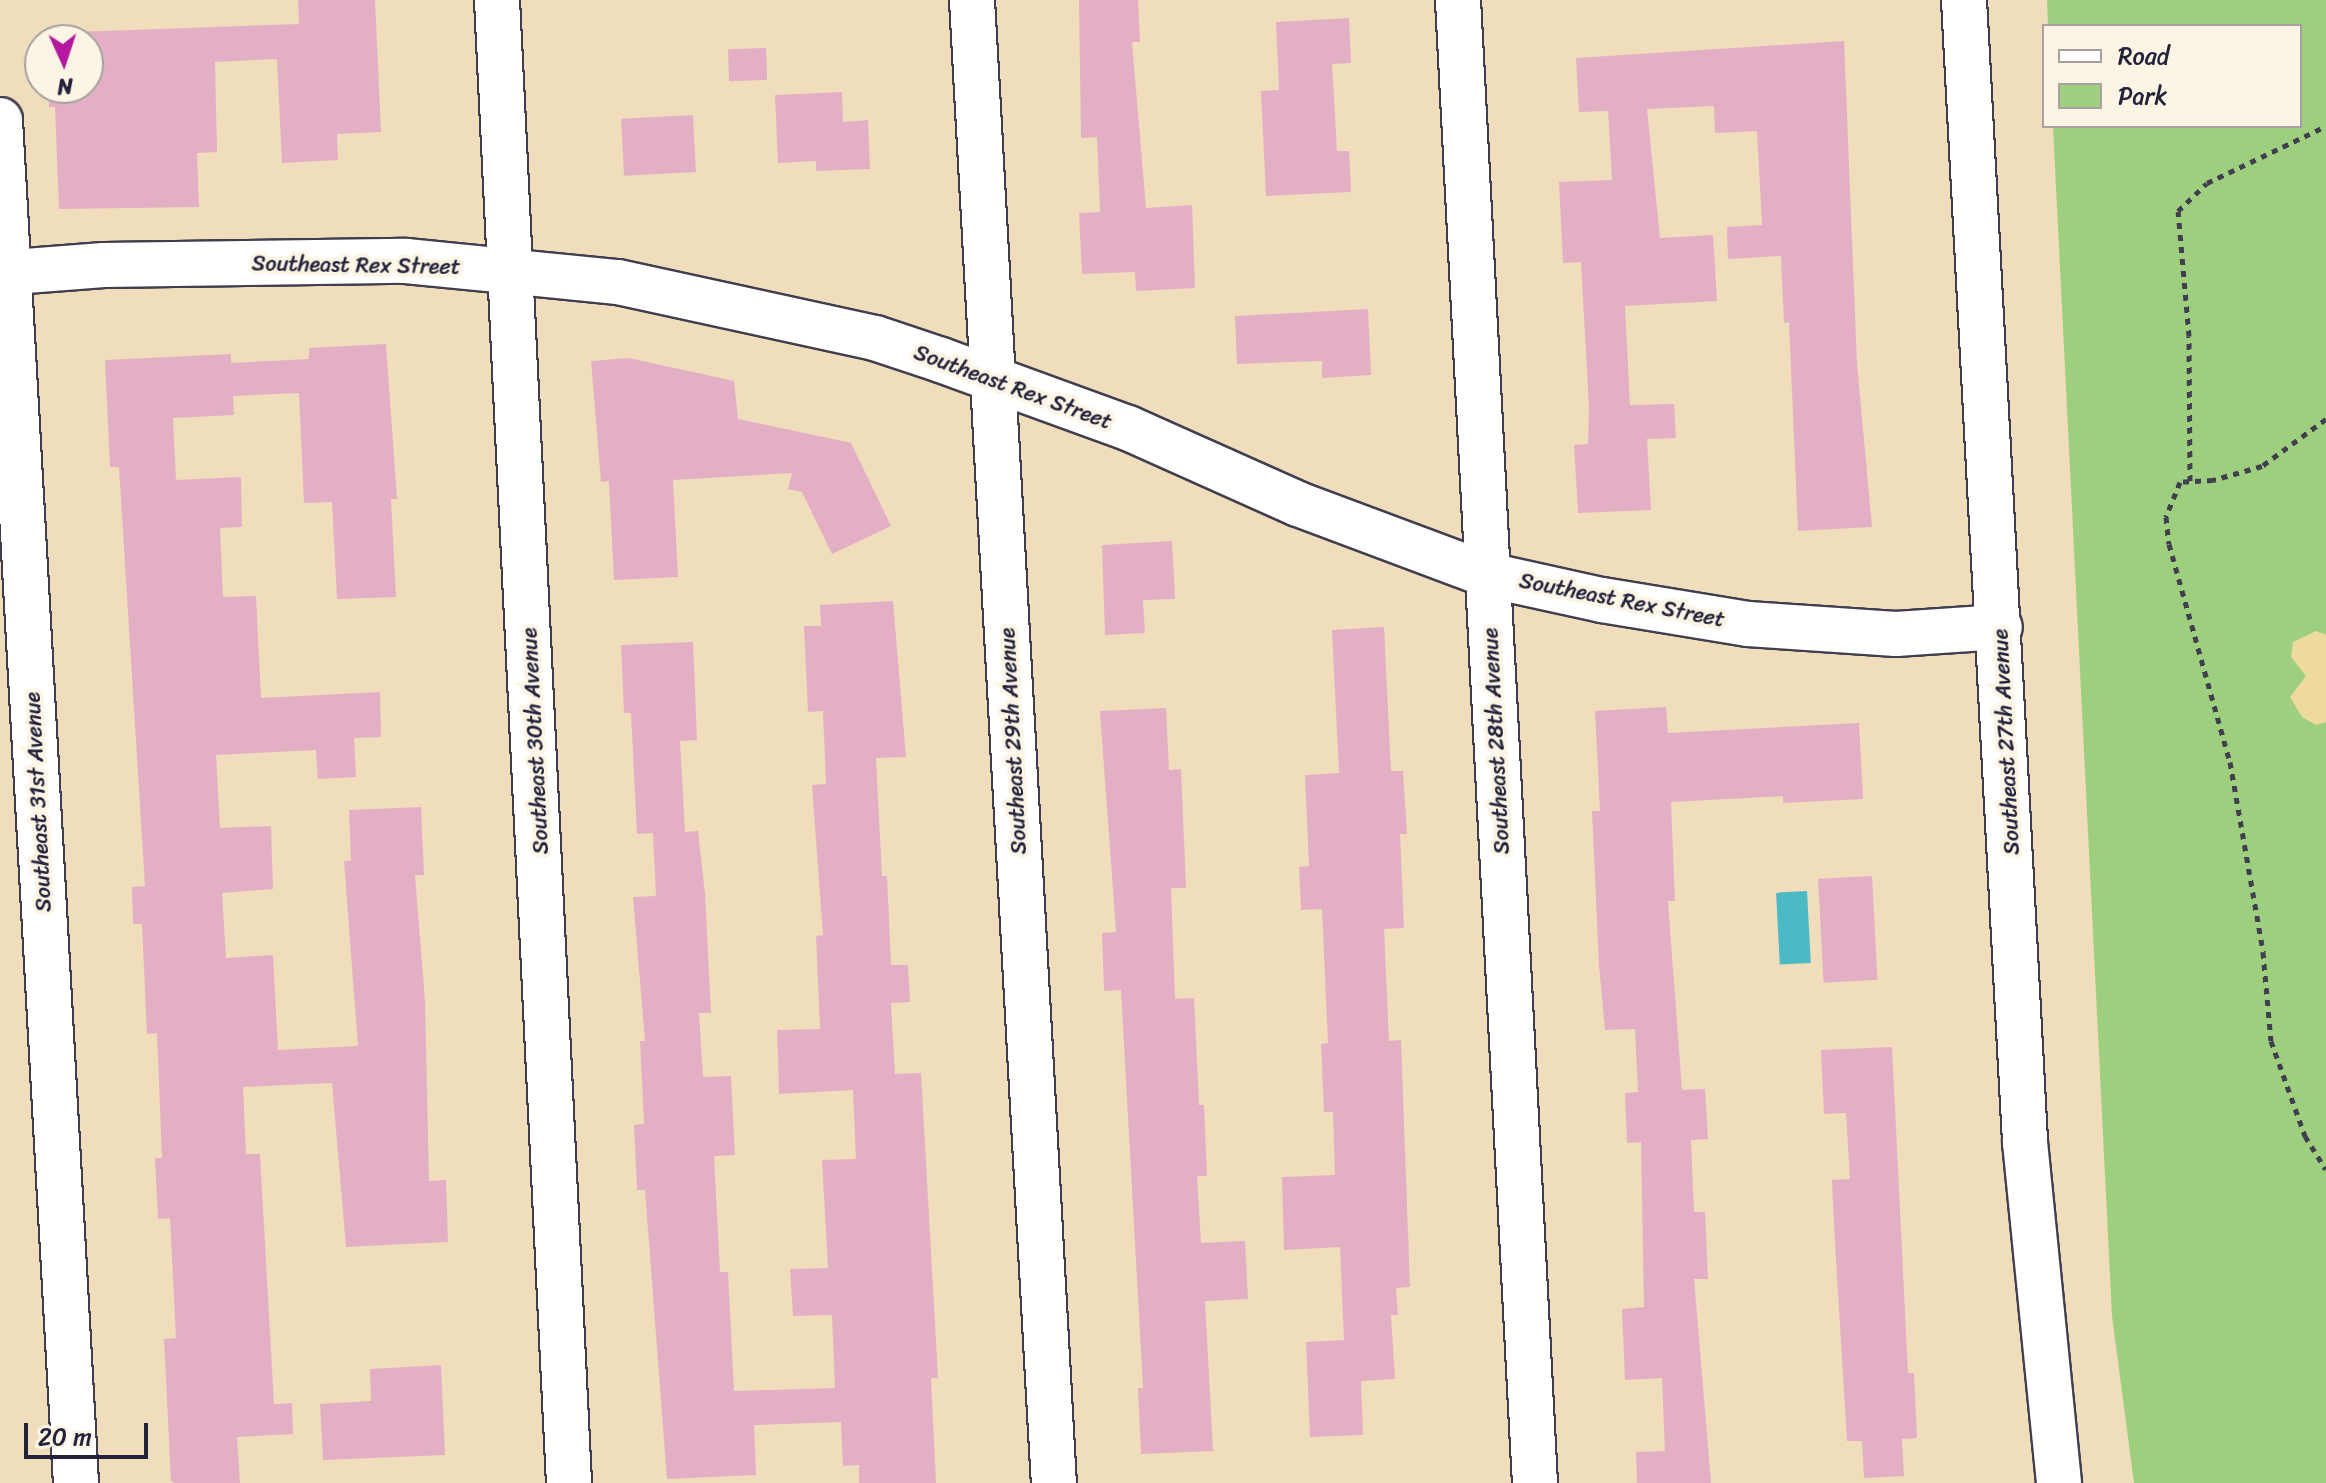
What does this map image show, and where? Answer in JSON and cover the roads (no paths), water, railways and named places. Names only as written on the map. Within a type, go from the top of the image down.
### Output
[{"type":"street","name":"Southeast 30th Avenue","points":[[497,0],[514,269],[569,1483]]},
{"type":"street","name":"Southeast 29th Avenue","points":[[972,0],[1054,1483]]},
{"type":"street","name":"Southeast 28th Avenue","points":[[1458,0],[1535,1483]]},
{"type":"street","name":"Southeast 27th Avenue","points":[[1964,0],[2000,627],[2025,1142],[2059,1483]]},
{"type":"street","name":"Southeast 31st Avenue","points":[[0,120],[4,273],[76,1483]]},
{"type":"street","name":"Southeast Rex Street","points":[[4,273],[104,265],[406,261],[514,269],[618,282],[875,338],[1128,428],[1392,542],[1488,575],[1602,600],[1748,624],[1896,634],[2000,627]]},
{"type":"water","points":[[1807,891],[1811,963],[1780,965],[1776,893]]}]
